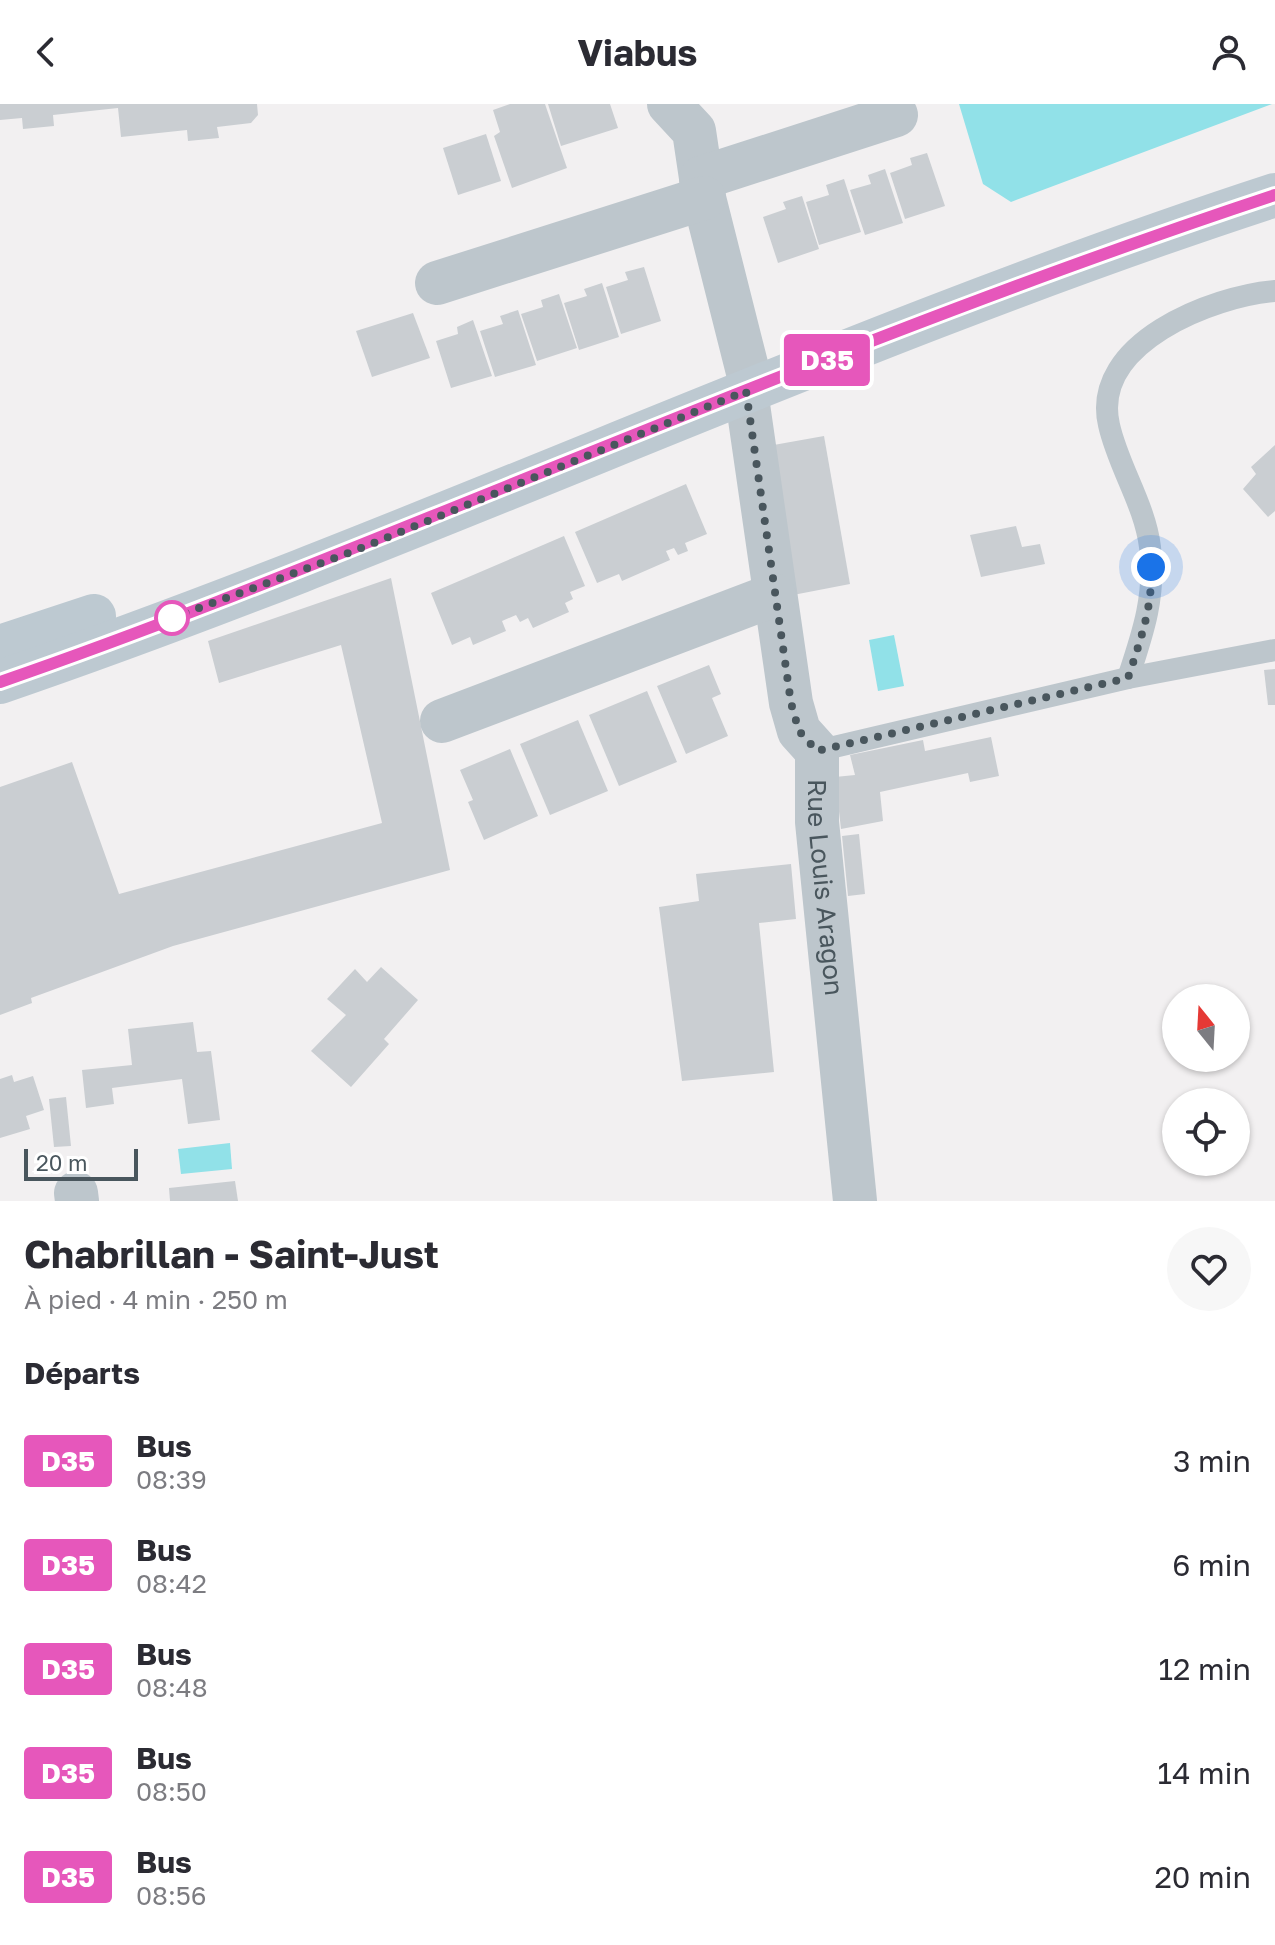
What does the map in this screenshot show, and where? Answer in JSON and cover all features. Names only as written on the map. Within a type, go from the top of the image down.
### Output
[{"type":"main road","points":[[0,682],[354,551],[749,390],[1096,257],[1275,195]]},
{"type":"main road","points":[[0,647],[236,569],[478,498]]},
{"type":"street","name":"Rue Louis Aragon","points":[[669,104],[694,131],[703,188],[749,390],[774,595],[795,717],[799,731],[817,751],[817,822],[855,1201]]},
{"type":"street","points":[[437,283],[896,115]]},
{"type":"street","points":[[442,721],[774,595]]},
{"type":"lane","points":[[1128,678],[1153,591],[1150,544],[1108,423],[1109,394],[1116,369],[1148,335],[1246,293],[1275,291]]},
{"type":"lane","points":[[817,751],[1128,678],[1275,650]]},
{"type":"water","points":[[959,104],[1272,104],[1011,202],[983,184]]},
{"type":"water","points":[[894,635],[904,686],[878,691],[869,640]]},
{"type":"water","points":[[230,1143],[232,1169],[181,1174],[178,1149]]},
{"type":"building","points":[[0,104],[257,104],[258,115],[251,123],[217,127],[219,138],[188,141],[187,130],[121,137],[118,108],[53,115],[54,126],[23,129],[22,118],[0,120]]},
{"type":"building","points":[[510,104],[545,104],[567,168],[512,188],[494,136],[500,132],[493,110]]},
{"type":"building","points":[[548,104],[610,104],[618,128],[561,146]]},
{"type":"building","points":[[486,134],[501,181],[458,195],[443,148]]},
{"type":"building","points":[[927,153],[945,206],[905,219],[890,173],[912,165],[910,158]]},
{"type":"building","points":[[885,169],[903,223],[865,235],[850,190],[871,184],[868,175]]},
{"type":"building","points":[[844,179],[861,232],[819,245],[806,202],[829,195],[826,185]]},
{"type":"building","points":[[802,196],[819,249],[778,263],[763,217],[786,209],[783,202]]},
{"type":"building","points":[[644,267],[661,321],[621,334],[606,287],[628,280],[625,272]]},
{"type":"building","points":[[602,283],[619,337],[579,350],[564,303],[587,296],[584,289]]},
{"type":"building","points":[[559,294],[577,348],[537,361],[521,314],[543,307],[541,300]]},
{"type":"building","points":[[518,310],[536,365],[495,377],[480,331],[503,324],[500,316]]},
{"type":"building","points":[[413,313],[430,358],[372,377],[356,331]]},
{"type":"building","points":[[473,320],[492,376],[451,388],[436,341],[458,334],[457,327]]},
{"type":"building","points":[[824,436],[850,584],[793,595],[768,446]]},
{"type":"building","points":[[1275,445],[1275,511],[1268,517],[1243,489],[1256,474],[1251,467]]},
{"type":"building","points":[[686,484],[707,534],[685,543],[688,551],[678,555],[674,548],[666,551],[670,560],[622,581],[619,574],[597,583],[575,532]]},
{"type":"building","points":[[1016,526],[1022,547],[1040,544],[1045,564],[981,577],[970,535]]},
{"type":"building","points":[[564,536],[585,586],[570,592],[573,599],[565,603],[569,612],[533,628],[528,618],[520,622],[516,615],[502,621],[506,631],[473,645],[470,637],[452,645],[431,593]]},
{"type":"building","points":[[391,578],[450,870],[173,946],[31,998],[32,1003],[0,1015],[0,787],[72,762],[119,894],[382,823],[341,645],[219,683],[208,641]]},
{"type":"building","points":[[709,665],[721,694],[712,698],[728,736],[686,754],[657,686]]},
{"type":"building","points":[[1275,669],[1275,705],[1268,705],[1264,670]]},
{"type":"building","points":[[647,691],[677,762],[619,786],[589,715]]},
{"type":"building","points":[[578,720],[608,791],[550,815],[520,744]]},
{"type":"building","points":[[991,737],[999,776],[970,782],[968,773],[880,792],[883,821],[841,829],[835,777],[855,775],[850,755],[923,740],[925,751]]},
{"type":"building","points":[[510,749],[538,816],[484,840],[468,802],[473,800],[460,770]]},
{"type":"building","points":[[859,834],[865,894],[848,896],[842,836]]},
{"type":"building","points":[[791,864],[796,919],[759,923],[774,1072],[682,1081],[659,907],[699,901],[696,874]]},
{"type":"building","points":[[381,967],[418,1000],[384,1039],[389,1044],[351,1087],[311,1051],[346,1015],[327,999],[355,969],[367,982]]},
{"type":"building","points":[[193,1022],[197,1052],[211,1051],[220,1120],[188,1124],[182,1079],[112,1088],[114,1104],[86,1108],[82,1070],[132,1065],[128,1029]]},
{"type":"building","points":[[12,1075],[14,1082],[33,1076],[44,1110],[26,1116],[30,1129],[0,1138],[0,1079]]},
{"type":"building","points":[[66,1097],[71,1146],[54,1147],[49,1099]]},
{"type":"building","points":[[235,1181],[238,1201],[170,1201],[169,1188]]},
{"type":"bus line","name":"D35","points":[[0,682],[354,551],[752,388],[1096,257],[1275,195]]},
{"type":"route","points":[[172,618],[354,551],[746,391],[791,703],[799,731],[817,751],[1128,678],[1148,617],[1153,591],[1151,567]]}]
